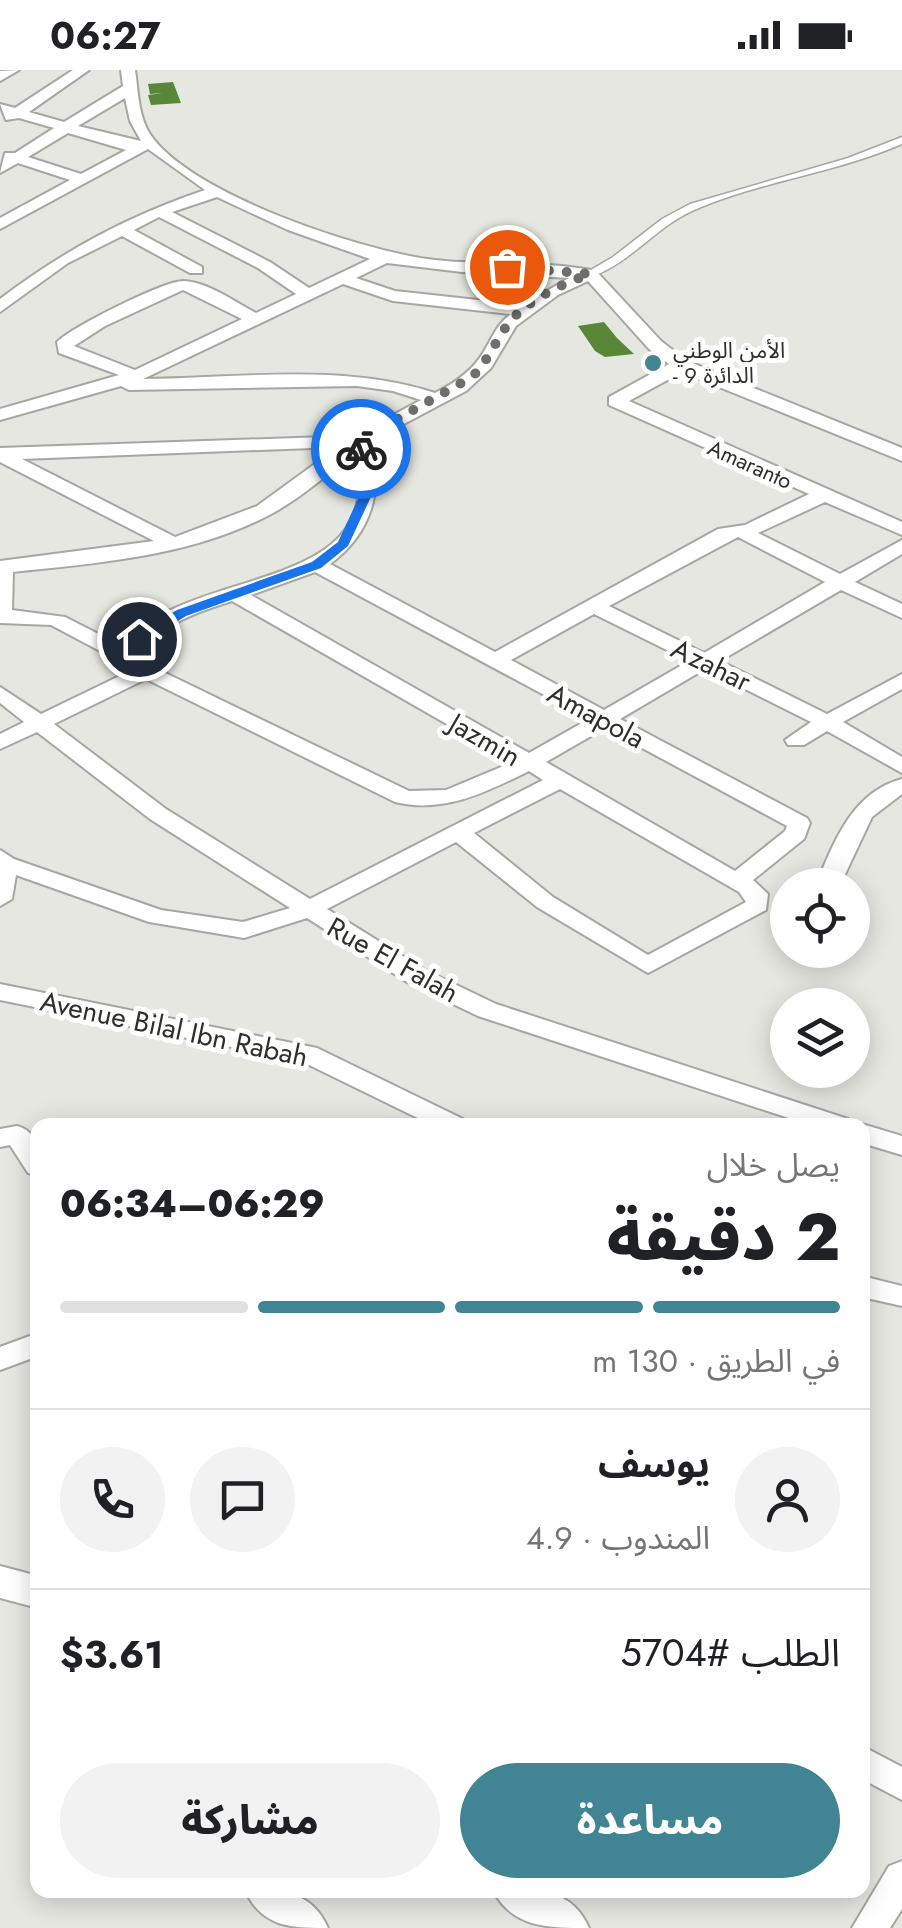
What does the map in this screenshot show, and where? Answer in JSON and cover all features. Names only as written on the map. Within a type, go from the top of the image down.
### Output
[{"type":"street","points":[[0,77],[12,70]]},
{"type":"street","points":[[0,123],[82,70]]},
{"type":"street","points":[[0,168],[70,128],[130,78],[145,146]]},
{"type":"street","points":[[0,108],[145,146],[218,191],[312,233],[384,258],[590,274],[655,345],[681,365],[902,455]]},
{"type":"street","points":[[902,140],[866,156],[694,206],[649,232],[615,263],[552,291],[525,310],[509,323],[485,364],[438,400],[358,441],[264,511],[228,528],[172,543],[2,567],[1,617],[32,614],[61,620],[142,666],[403,798],[422,800],[468,790],[528,764],[902,546]]},
{"type":"street","points":[[0,223],[145,146]]},
{"type":"street","points":[[0,154],[86,180]]},
{"type":"street","points":[[0,307],[62,260],[159,210],[218,191]]},
{"type":"street","points":[[159,210],[264,264],[308,294]]},
{"type":"street","points":[[121,230],[196,270]]},
{"type":"street","points":[[0,415],[114,385],[384,258]]},
{"type":"street","points":[[342,278],[392,296],[525,310]]},
{"type":"street","points":[[136,376],[70,353],[64,349],[66,342],[181,286],[192,287],[257,320]]},
{"type":"street","name":"Amaranto","points":[[681,365],[628,391],[616,402],[619,407],[902,529]]},
{"type":"street","points":[[114,385],[357,380],[396,386],[438,400]]},
{"type":"street","points":[[0,454],[358,441]]},
{"type":"street","points":[[142,666],[134,646],[147,630],[316,565],[343,544],[370,486],[358,441]]},
{"type":"street","points":[[0,454],[172,543]]},
{"type":"street","points":[[494,661],[724,533],[750,530],[821,496]]},
{"type":"street","points":[[750,530],[752,539],[902,612]]},
{"type":"street","name":"Amapola","points":[[316,565],[799,822],[796,834],[737,881]]},
{"type":"street","name":"Jazmin","points":[[235,594],[737,881]]},
{"type":"street","name":"Azahar","points":[[594,606],[829,723],[902,766]]},
{"type":"street","points":[[0,742],[142,666]]},
{"type":"street","points":[[796,740],[902,680]]},
{"type":"street","name":"Rue El Falah","points":[[0,693],[158,814],[416,976],[486,1010],[817,1118]]},
{"type":"street","points":[[0,899],[3,861],[157,918],[244,930],[306,910],[558,782]]},
{"type":"street","points":[[836,868],[856,822],[881,792],[902,786]]},
{"type":"street","points":[[459,832],[545,902],[648,965],[758,905],[756,894],[737,881]]},
{"type":"street","name":"Avenue Bilal Ibn Rabah","points":[[0,992],[308,1054],[440,1118]]},
{"type":"street","points":[[870,1136],[902,1146]]},
{"type":"street","points":[[8,1137],[30,1158]]},
{"type":"street","points":[[870,1288],[902,1296]]},
{"type":"street","points":[[0,1359],[30,1347]]},
{"type":"street","points":[[0,1582],[30,1590]]},
{"type":"street","points":[[870,1766],[902,1785]]},
{"type":"street","points":[[870,1928],[902,1877]]},
{"type":"street","points":[[273,1898],[310,1928]]},
{"type":"street","points":[[525,1898],[567,1928]]},
{"type":"building","points":[[173,82],[181,103],[151,105],[148,95],[162,93],[150,94],[148,84]]},
{"type":"building","points":[[604,322],[634,354],[605,357],[595,351],[578,326]]},
{"type":"way so far","points":[[361,449],[358,441],[472,377],[485,364],[509,323],[534,303],[590,274],[507,267]]},
{"type":"place","name":"الأمن الوطني - الدائرة 9","points":[[653,363]]},
{"type":"route","points":[[139,639],[147,630],[182,613],[316,565],[343,544],[353,530],[370,486],[361,449]]}]
